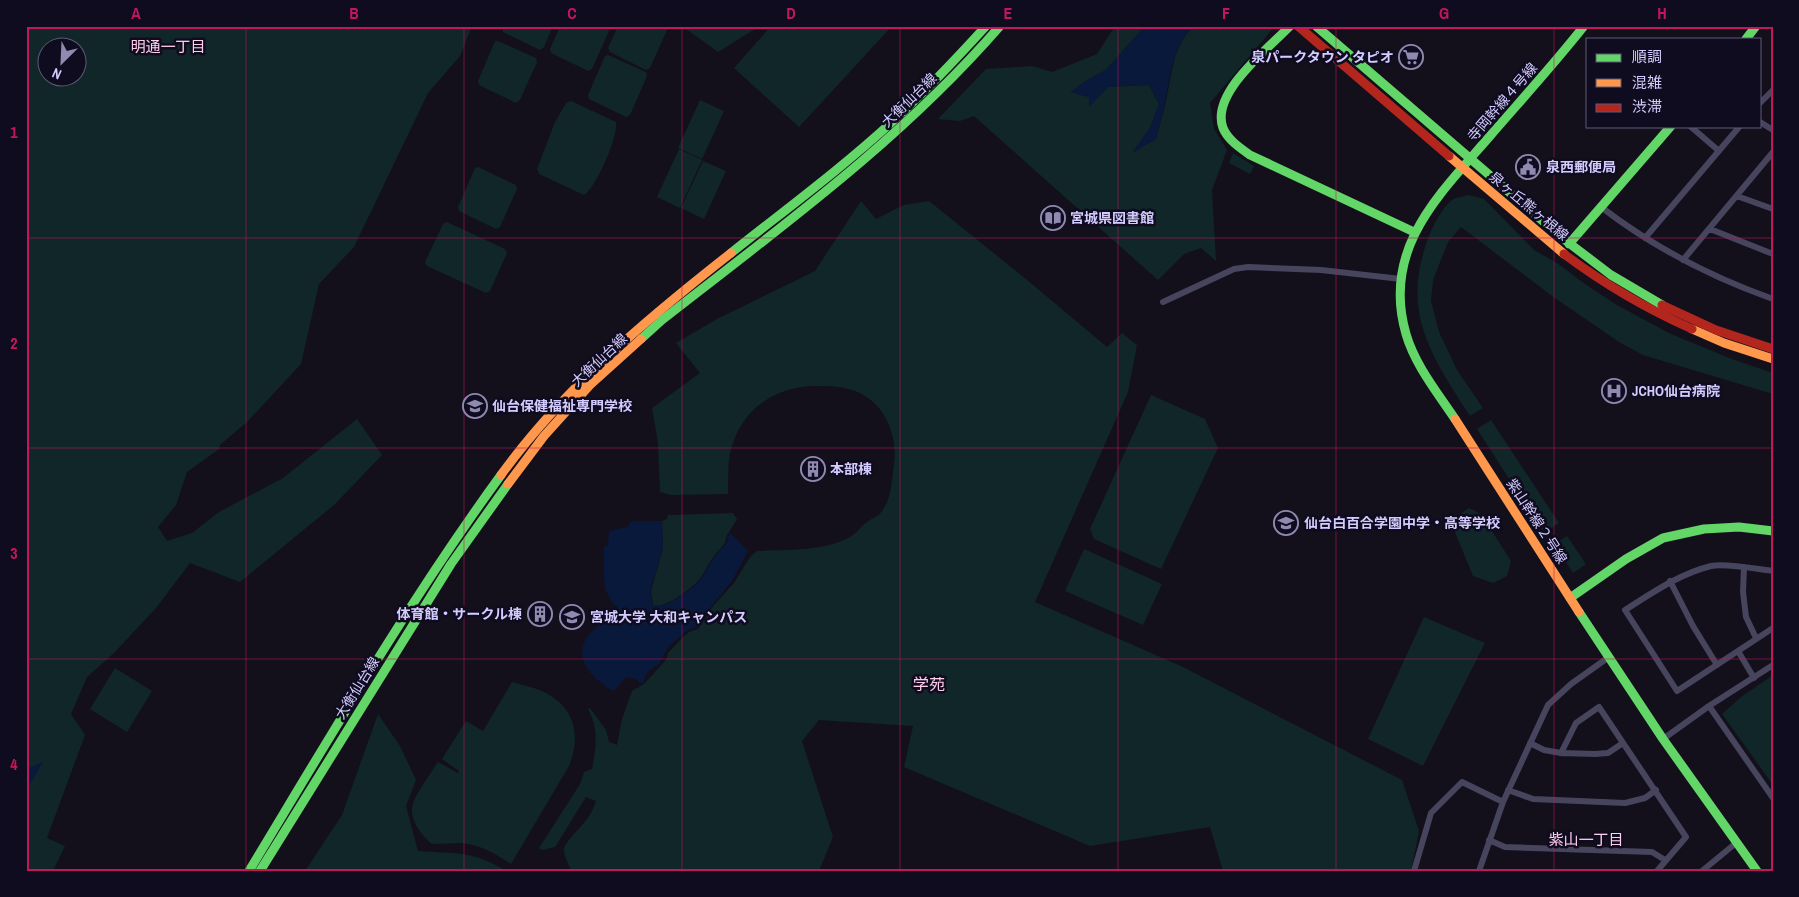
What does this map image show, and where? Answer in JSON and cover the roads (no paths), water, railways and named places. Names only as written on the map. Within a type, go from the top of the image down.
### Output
[{"type":"main road","name":"大衡仙台線","points":[[249,871],[427,582],[482,499],[559,404],[621,342],[662,307],[842,164],[920,97],[986,26]]},
{"type":"main road","name":"大衡仙台線","points":[[260,871],[451,564],[518,469],[544,436],[590,385],[662,320],[850,173],[932,98],[974,56],[1000,26]]},
{"type":"main road","points":[[1290,26],[1235,84],[1226,98],[1222,112],[1224,128],[1234,143],[1250,155],[1414,232]]},
{"type":"main road","name":"泉ヶ丘熊ヶ根線","points":[[1298,26],[1565,254],[1621,293],[1685,327],[1723,343],[1773,360]]},
{"type":"main road","name":"泉ヶ丘熊ヶ根線","points":[[1316,26],[1469,160],[1569,244],[1627,286],[1703,325],[1773,349]]},
{"type":"main road","name":"寺岡幹線４号線","points":[[1463,168],[1584,26]]},
{"type":"main road","points":[[1747,38],[1756,26]]},
{"type":"main road","points":[[1569,244],[1669,128]]},
{"type":"main road","name":"紫山幹線２号線","points":[[1463,168],[1433,202],[1414,232],[1404,262],[1401,279],[1402,313],[1406,335],[1413,354],[1609,657],[1663,738],[1757,871]]},
{"type":"main road","points":[[1570,598],[1626,559],[1663,538],[1704,529],[1739,527],[1773,532]]},
{"type":"street","points":[[1762,101],[1773,90]]},
{"type":"street","points":[[1762,123],[1773,130]]},
{"type":"street","points":[[1692,128],[1719,151]]},
{"type":"street","points":[[1645,238],[1738,128]]},
{"type":"street","points":[[1683,260],[1773,152]]},
{"type":"street","points":[[842,164],[850,173]]},
{"type":"street","points":[[1738,196],[1773,210]]},
{"type":"street","points":[[1601,207],[1628,228],[1683,260],[1737,286],[1773,299]]},
{"type":"street","points":[[1710,229],[1773,254]]},
{"type":"street","points":[[1163,302],[1234,269],[1248,267],[1321,270],[1401,279]]},
{"type":"street","points":[[1773,571],[1744,567],[1712,566],[1670,581],[1625,610],[1677,691],[1773,628]]},
{"type":"street","points":[[1744,567],[1743,592],[1746,618],[1756,638]]},
{"type":"street","points":[[1670,581],[1716,665]]},
{"type":"street","points":[[1738,651],[1754,678]]},
{"type":"street","points":[[1479,871],[1488,840],[1503,802],[1548,705],[1571,684],[1609,657]]},
{"type":"street","points":[[1663,738],[1773,665]]},
{"type":"street","points":[[1709,706],[1773,798]]},
{"type":"street","points":[[1562,753],[1576,723],[1599,707],[1686,837],[1657,871]]},
{"type":"street","points":[[1530,743],[1544,750],[1562,753],[1595,754],[1608,753],[1623,743]]},
{"type":"street","points":[[1414,871],[1431,813],[1462,782],[1503,802]]},
{"type":"street","points":[[1508,790],[1533,799],[1625,803],[1645,798],[1656,790]]},
{"type":"street","points":[[1488,840],[1505,846],[1652,852],[1665,860]]},
{"type":"street","points":[[1702,871],[1736,843]]},
{"type":"water","points":[[1145,26],[1194,26],[1181,41],[1177,50],[1156,139],[1132,153],[1150,128],[1159,104],[1149,85],[1108,87],[1089,107],[1089,97],[1071,92],[1087,80],[1106,70]]},
{"type":"water","points":[[632,521],[662,521],[663,548],[650,591],[653,605],[664,605],[684,594],[695,585],[726,543],[730,533],[748,551],[732,581],[697,627],[688,630],[669,646],[659,664],[645,676],[644,682],[640,683],[636,679],[626,677],[614,691],[593,676],[584,662],[582,654],[583,646],[590,633],[612,611],[620,613],[605,589],[604,547],[608,545],[609,531],[627,527]]},
{"type":"water","points":[[43,762],[26,791],[26,769]]},
{"type":"place","name":"泉パークタウン タピオ","points":[[1411,57]]},
{"type":"place","name":"泉西郵便局","points":[[1528,167]]},
{"type":"place","name":"宮城県図書館","points":[[1053,218]]},
{"type":"place","name":"JCHO仙台病院","points":[[1614,391]]},
{"type":"place","name":"仙台保健福祉専門学校","points":[[475,406]]},
{"type":"place","name":"本部棟","points":[[813,469]]},
{"type":"place","name":"仙台白百合学園中学・高等学校","points":[[1286,523]]},
{"type":"place","name":"体育館・サークル棟","points":[[540,614]]},
{"type":"place","name":"宮城大学 大和キャンパス","points":[[572,617]]},
{"type":"district","name":"明通一丁目","points":[[168,46]]},
{"type":"district","name":"学苑","points":[[929,684]]},
{"type":"district","name":"紫山一丁目","points":[[1586,839]]}]
